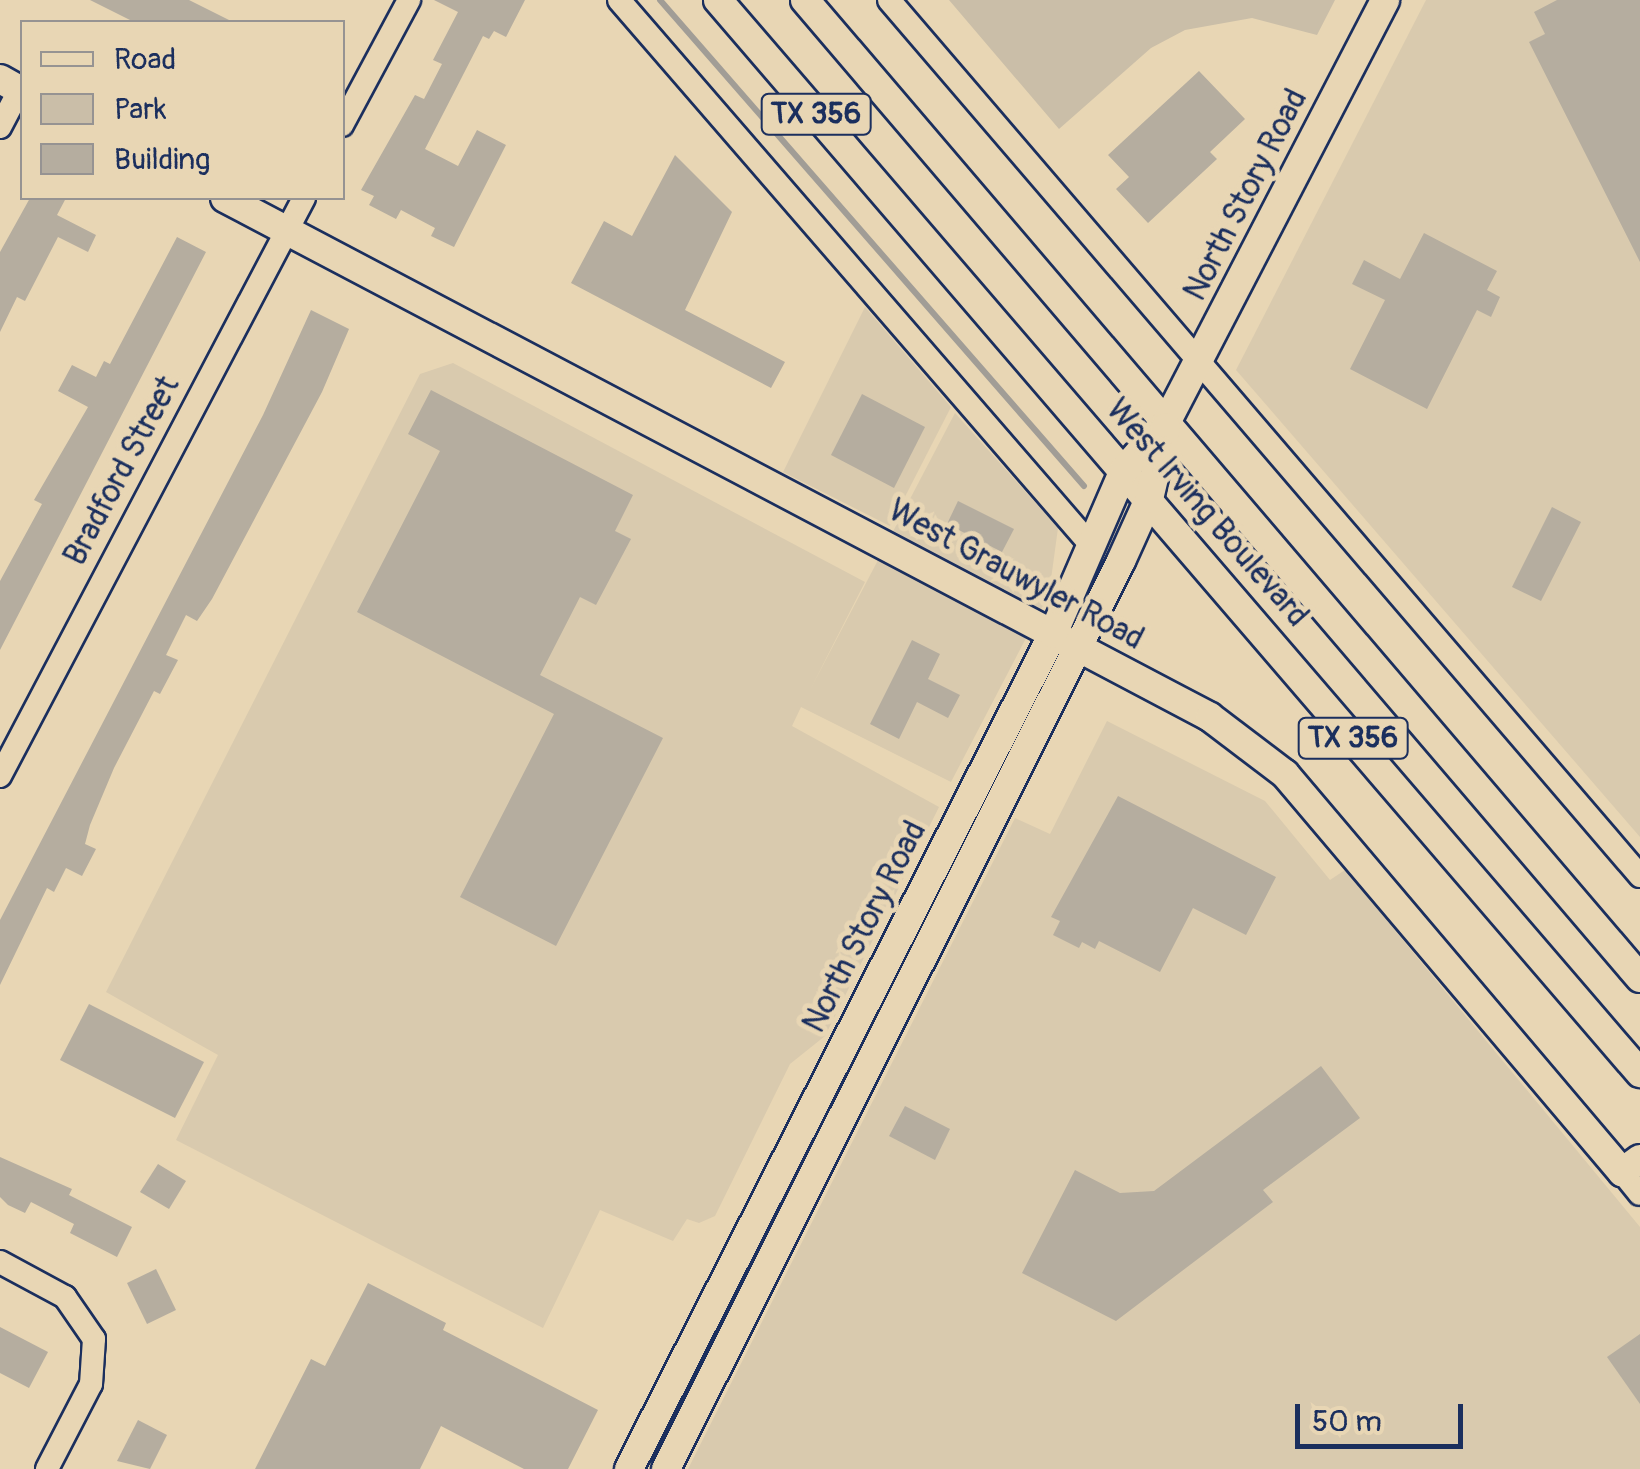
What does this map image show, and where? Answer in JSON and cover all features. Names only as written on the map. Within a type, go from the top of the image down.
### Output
[{"type":"main road","name":"West Irving Boulevard","points":[[718,0],[1640,1073]]},
{"type":"main road","name":"West Irving Boulevard","points":[[806,0],[1640,978]]},
{"type":"main road","name":"North Story Road","points":[[666,1469],[1064,640],[1089,543],[1124,470],[1167,421],[1386,0]]},
{"type":"main road","name":"West Grauwyler Road","points":[[229,200],[1210,717],[1285,774],[1634,1175]]},
{"type":"main road","name":"North Story Road","points":[[629,1469],[1064,640],[1149,499],[1167,421]]},
{"type":"main road","points":[[692,1346],[720,1360]]},
{"type":"street","points":[[345,120],[410,0]]},
{"type":"street","points":[[619,0],[1089,543]]},
{"type":"street","points":[[889,0],[1640,876]]},
{"type":"street","points":[[0,127],[14,86]]},
{"type":"street","name":"Bradford Street","points":[[0,776],[303,200]]},
{"type":"street","points":[[0,1262],[75,1308],[94,1339],[95,1364],[47,1469]]},
{"type":"shaded area","points":[[1426,0],[1640,0],[1640,837],[1236,370]]},
{"type":"shaded area","points":[[865,307],[951,407],[890,526],[783,472]]},
{"type":"shaded area","points":[[453,363],[865,582],[810,690],[955,413],[1058,528],[1049,594],[951,782],[801,707],[792,726],[939,807],[825,1036],[790,1064],[715,1216],[699,1223],[687,1219],[673,1241],[600,1210],[543,1328],[176,1140],[218,1055],[106,992],[420,374]]},
{"type":"shaded area","points":[[1107,721],[1265,801],[1330,880],[1345,870],[1640,1227],[1640,1469],[688,1469],[1015,818],[1050,834]]},
{"type":"green space","points":[[949,0],[1335,0],[1317,35],[1252,18],[1185,30],[1151,48],[1059,129]]},
{"type":"building","points":[[90,0],[189,0],[229,20],[130,20]]},
{"type":"building","points":[[434,0],[525,0],[506,37],[494,31],[489,39],[483,36],[425,149],[458,166],[477,130],[506,145],[454,247],[431,236],[435,228],[401,210],[396,219],[369,205],[374,196],[361,190],[415,95],[424,99],[442,64],[433,60],[458,12]]},
{"type":"building","points":[[1557,0],[1640,0],[1640,262],[1529,42],[1545,34],[1534,12]]},
{"type":"building","points":[[1199,71],[1245,119],[1210,152],[1217,159],[1148,223],[1116,189],[1129,177],[1108,155]]},
{"type":"building","points":[[675,155],[732,212],[685,310],[785,362],[771,388],[571,283],[604,221],[632,236]]},
{"type":"building","points":[[29,200],[65,200],[57,215],[96,235],[88,252],[58,237],[25,301],[17,297],[0,332],[0,252]]},
{"type":"building","points":[[1424,233],[1497,271],[1487,290],[1500,297],[1491,317],[1477,310],[1427,409],[1350,369],[1385,300],[1352,284],[1364,260],[1400,279]]},
{"type":"building","points":[[177,237],[206,252],[0,650],[0,581],[42,504],[34,500],[88,407],[58,391],[72,365],[96,377],[104,361],[110,364]]},
{"type":"building","points":[[311,310],[349,329],[322,392],[212,599],[197,621],[186,615],[166,655],[178,660],[160,694],[154,691],[114,768],[90,825],[85,844],[96,849],[82,876],[66,868],[54,892],[47,888],[0,985],[0,920],[263,415]]},
{"type":"building","points":[[431,390],[633,495],[615,531],[631,539],[596,605],[580,597],[540,675],[663,738],[556,946],[460,897],[554,714],[357,612],[440,451],[408,434]]},
{"type":"building","points":[[862,394],[925,427],[894,488],[831,455]]},
{"type":"building","points":[[958,501],[1014,529],[1002,552],[947,524]]},
{"type":"building","points":[[1552,507],[1581,522],[1541,601],[1512,587]]},
{"type":"building","points":[[912,640],[940,654],[928,679],[960,695],[948,718],[917,702],[899,739],[870,724]]},
{"type":"building","points":[[1118,796],[1276,877],[1246,935],[1193,908],[1160,972],[1099,941],[1095,949],[1082,942],[1079,948],[1053,935],[1060,921],[1051,917]]},
{"type":"building","points":[[89,1004],[204,1062],[175,1118],[60,1060]]},
{"type":"building","points":[[1321,1066],[1360,1118],[1263,1190],[1273,1202],[1116,1321],[1022,1273],[1075,1170],[1120,1193],[1154,1191]]},
{"type":"building","points":[[905,1106],[950,1129],[935,1160],[889,1136]]},
{"type":"building","points":[[0,1157],[72,1189],[69,1195],[132,1227],[117,1257],[70,1233],[74,1224],[31,1202],[25,1213],[8,1205],[0,1197]]},
{"type":"building","points":[[158,1164],[186,1181],[169,1209],[140,1192]]},
{"type":"building","points":[[156,1269],[176,1310],[147,1324],[127,1283]]},
{"type":"building","points":[[368,1283],[446,1323],[443,1330],[598,1410],[568,1469],[524,1469],[441,1426],[420,1469],[255,1469],[311,1359],[325,1366]]},
{"type":"building","points":[[0,1327],[48,1352],[29,1388],[0,1373]]},
{"type":"building","points":[[1640,1334],[1640,1404],[1607,1357]]},
{"type":"building","points":[[138,1420],[167,1435],[150,1469],[117,1461]]},
{"type":"waterway","points":[[660,0],[1084,486]]}]
